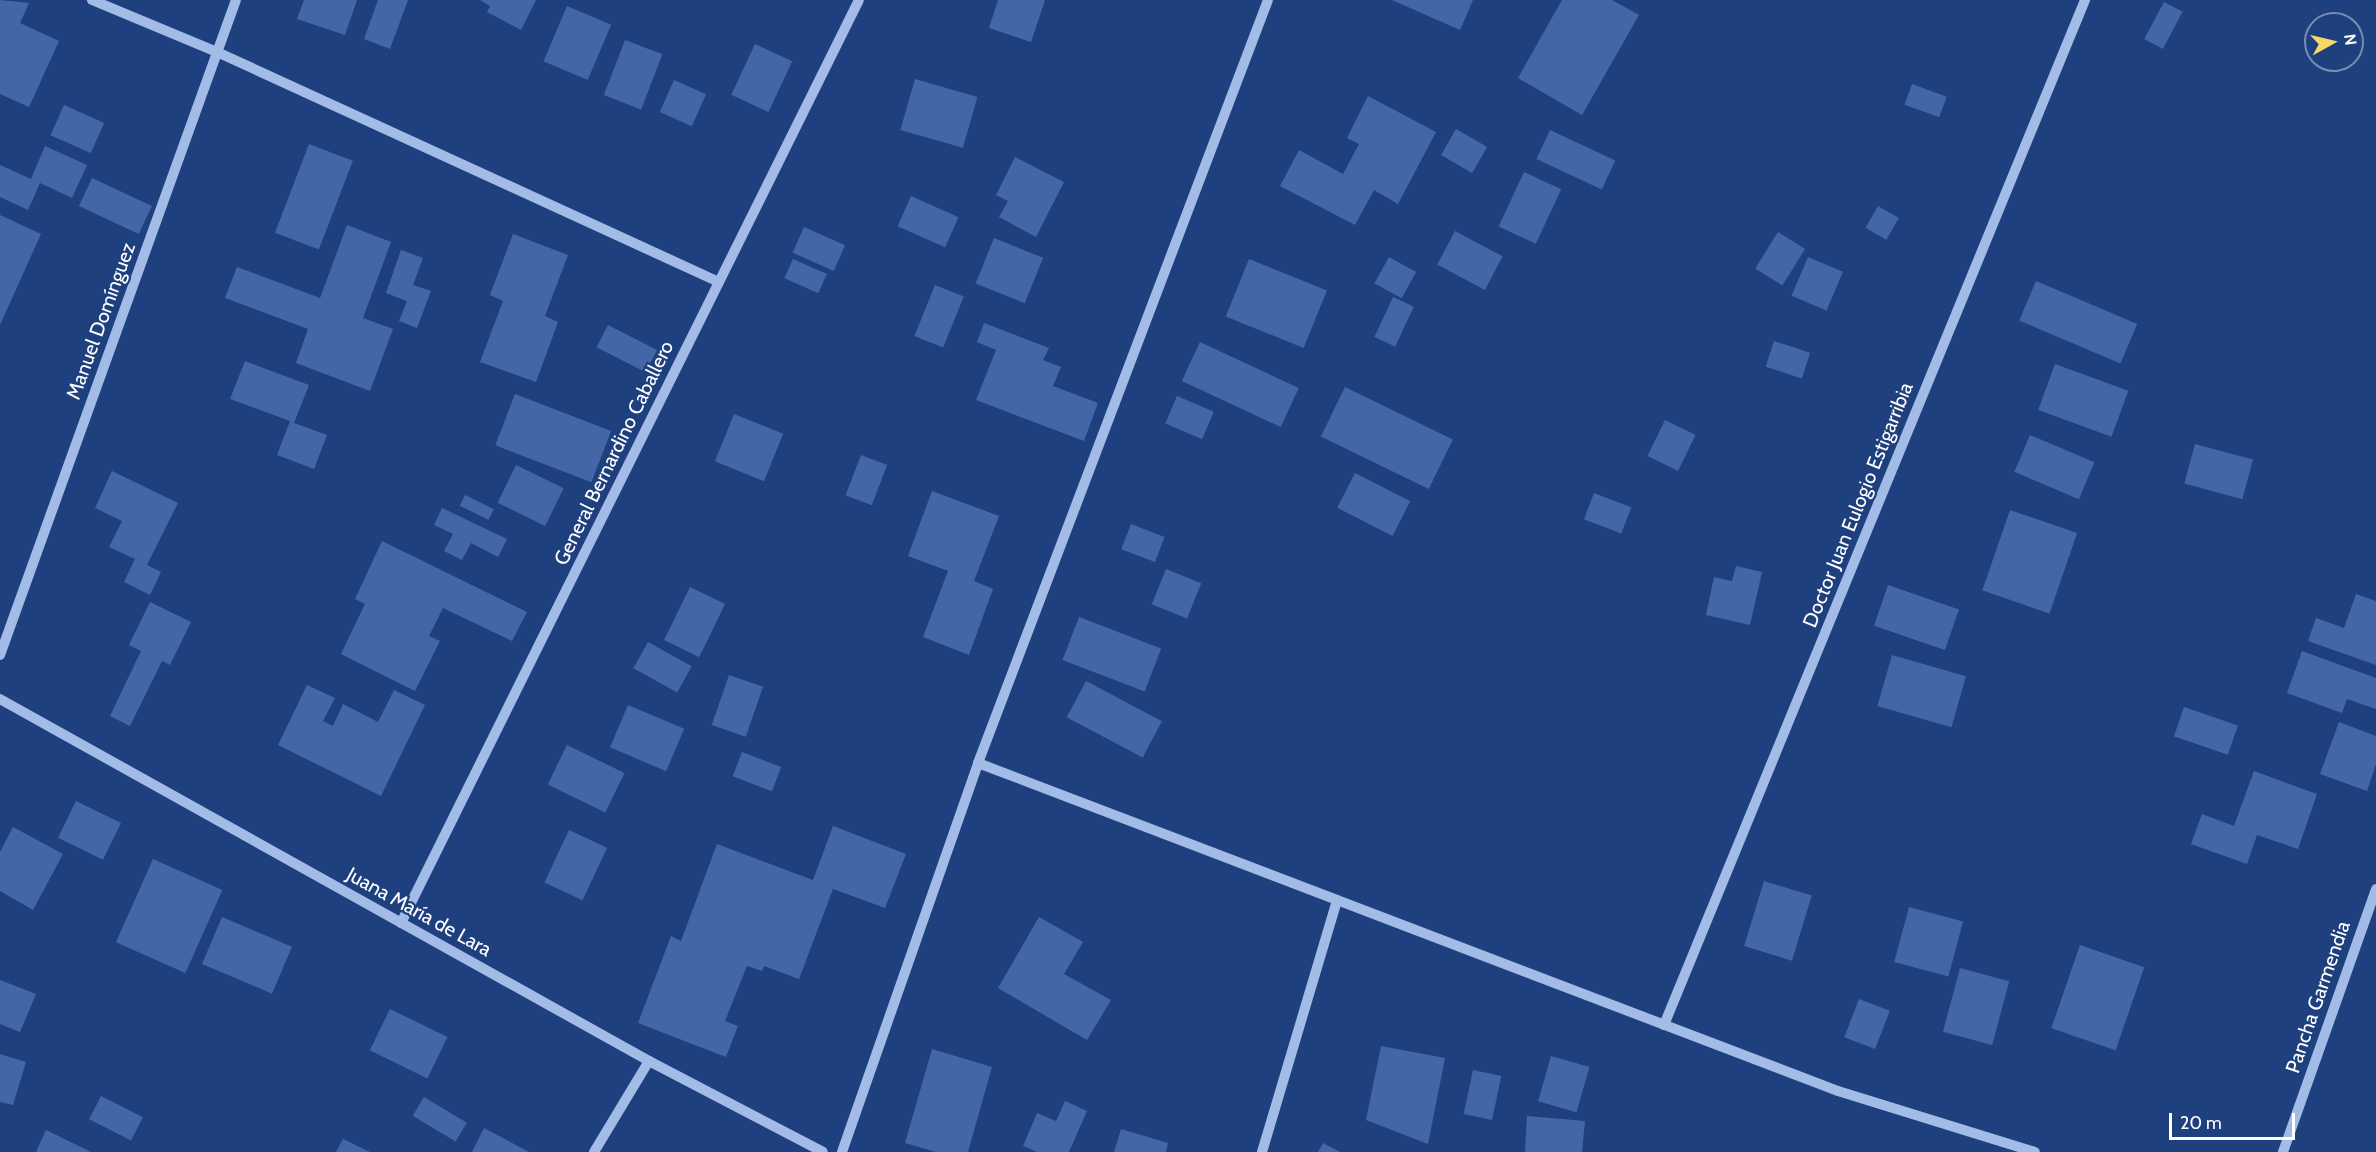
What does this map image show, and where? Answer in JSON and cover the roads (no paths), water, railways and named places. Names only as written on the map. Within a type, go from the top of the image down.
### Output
[{"type":"street","points":[[92,0],[217,52],[718,282]]},
{"type":"street","name":"Manuel Domínguez","points":[[0,654],[236,0]]},
{"type":"street","name":"General Bernardino Caballero","points":[[401,923],[859,0]]},
{"type":"street","points":[[842,1152],[978,763],[1268,0]]},
{"type":"street","name":"Doctor Juan Eulogio Estigarribia","points":[[1664,1024],[2085,0]]},
{"type":"street","name":"Juana María de Lara","points":[[0,699],[649,1061],[823,1152]]},
{"type":"street","points":[[978,763],[1838,1091],[2036,1152]]},
{"type":"street","name":"Pancha Garmendia","points":[[2283,1152],[2376,889]]},
{"type":"street","points":[[1262,1152],[1337,900]]},
{"type":"street","points":[[594,1152],[649,1061]]}]
